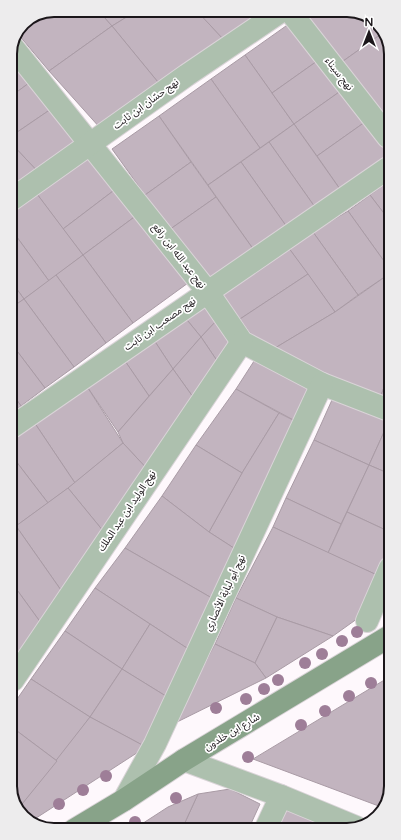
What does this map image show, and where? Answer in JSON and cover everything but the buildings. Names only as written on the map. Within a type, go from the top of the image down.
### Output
[{"type":"street","name":"نهج حسّان ابن ثابت","points":[[17,196],[187,75],[273,17]]},
{"type":"street","name":"نهج سيناء","points":[[295,17],[384,132]]},
{"type":"street","name":"نهج عبد الله ابن رافع","points":[[17,52],[207,291],[242,342],[322,384],[384,408]]},
{"type":"street","name":"نهج مصعب ابن ثابت","points":[[17,424],[207,291],[384,171]]},
{"type":"street","name":"نهج الوليد ابن عبد الملك","points":[[17,674],[242,342]]},
{"type":"street","name":"نهج أبو لبابة الأنصاري","points":[[109,813],[155,744],[322,384]]},
{"type":"street","points":[[367,621],[384,582]]},
{"type":"street","name":"شارع ابن خلدون","points":[[88,823],[109,813],[184,760],[384,640]]},
{"type":"street","points":[[184,760],[281,796],[346,823]]},
{"type":"street","points":[[268,823],[281,796]]}]
